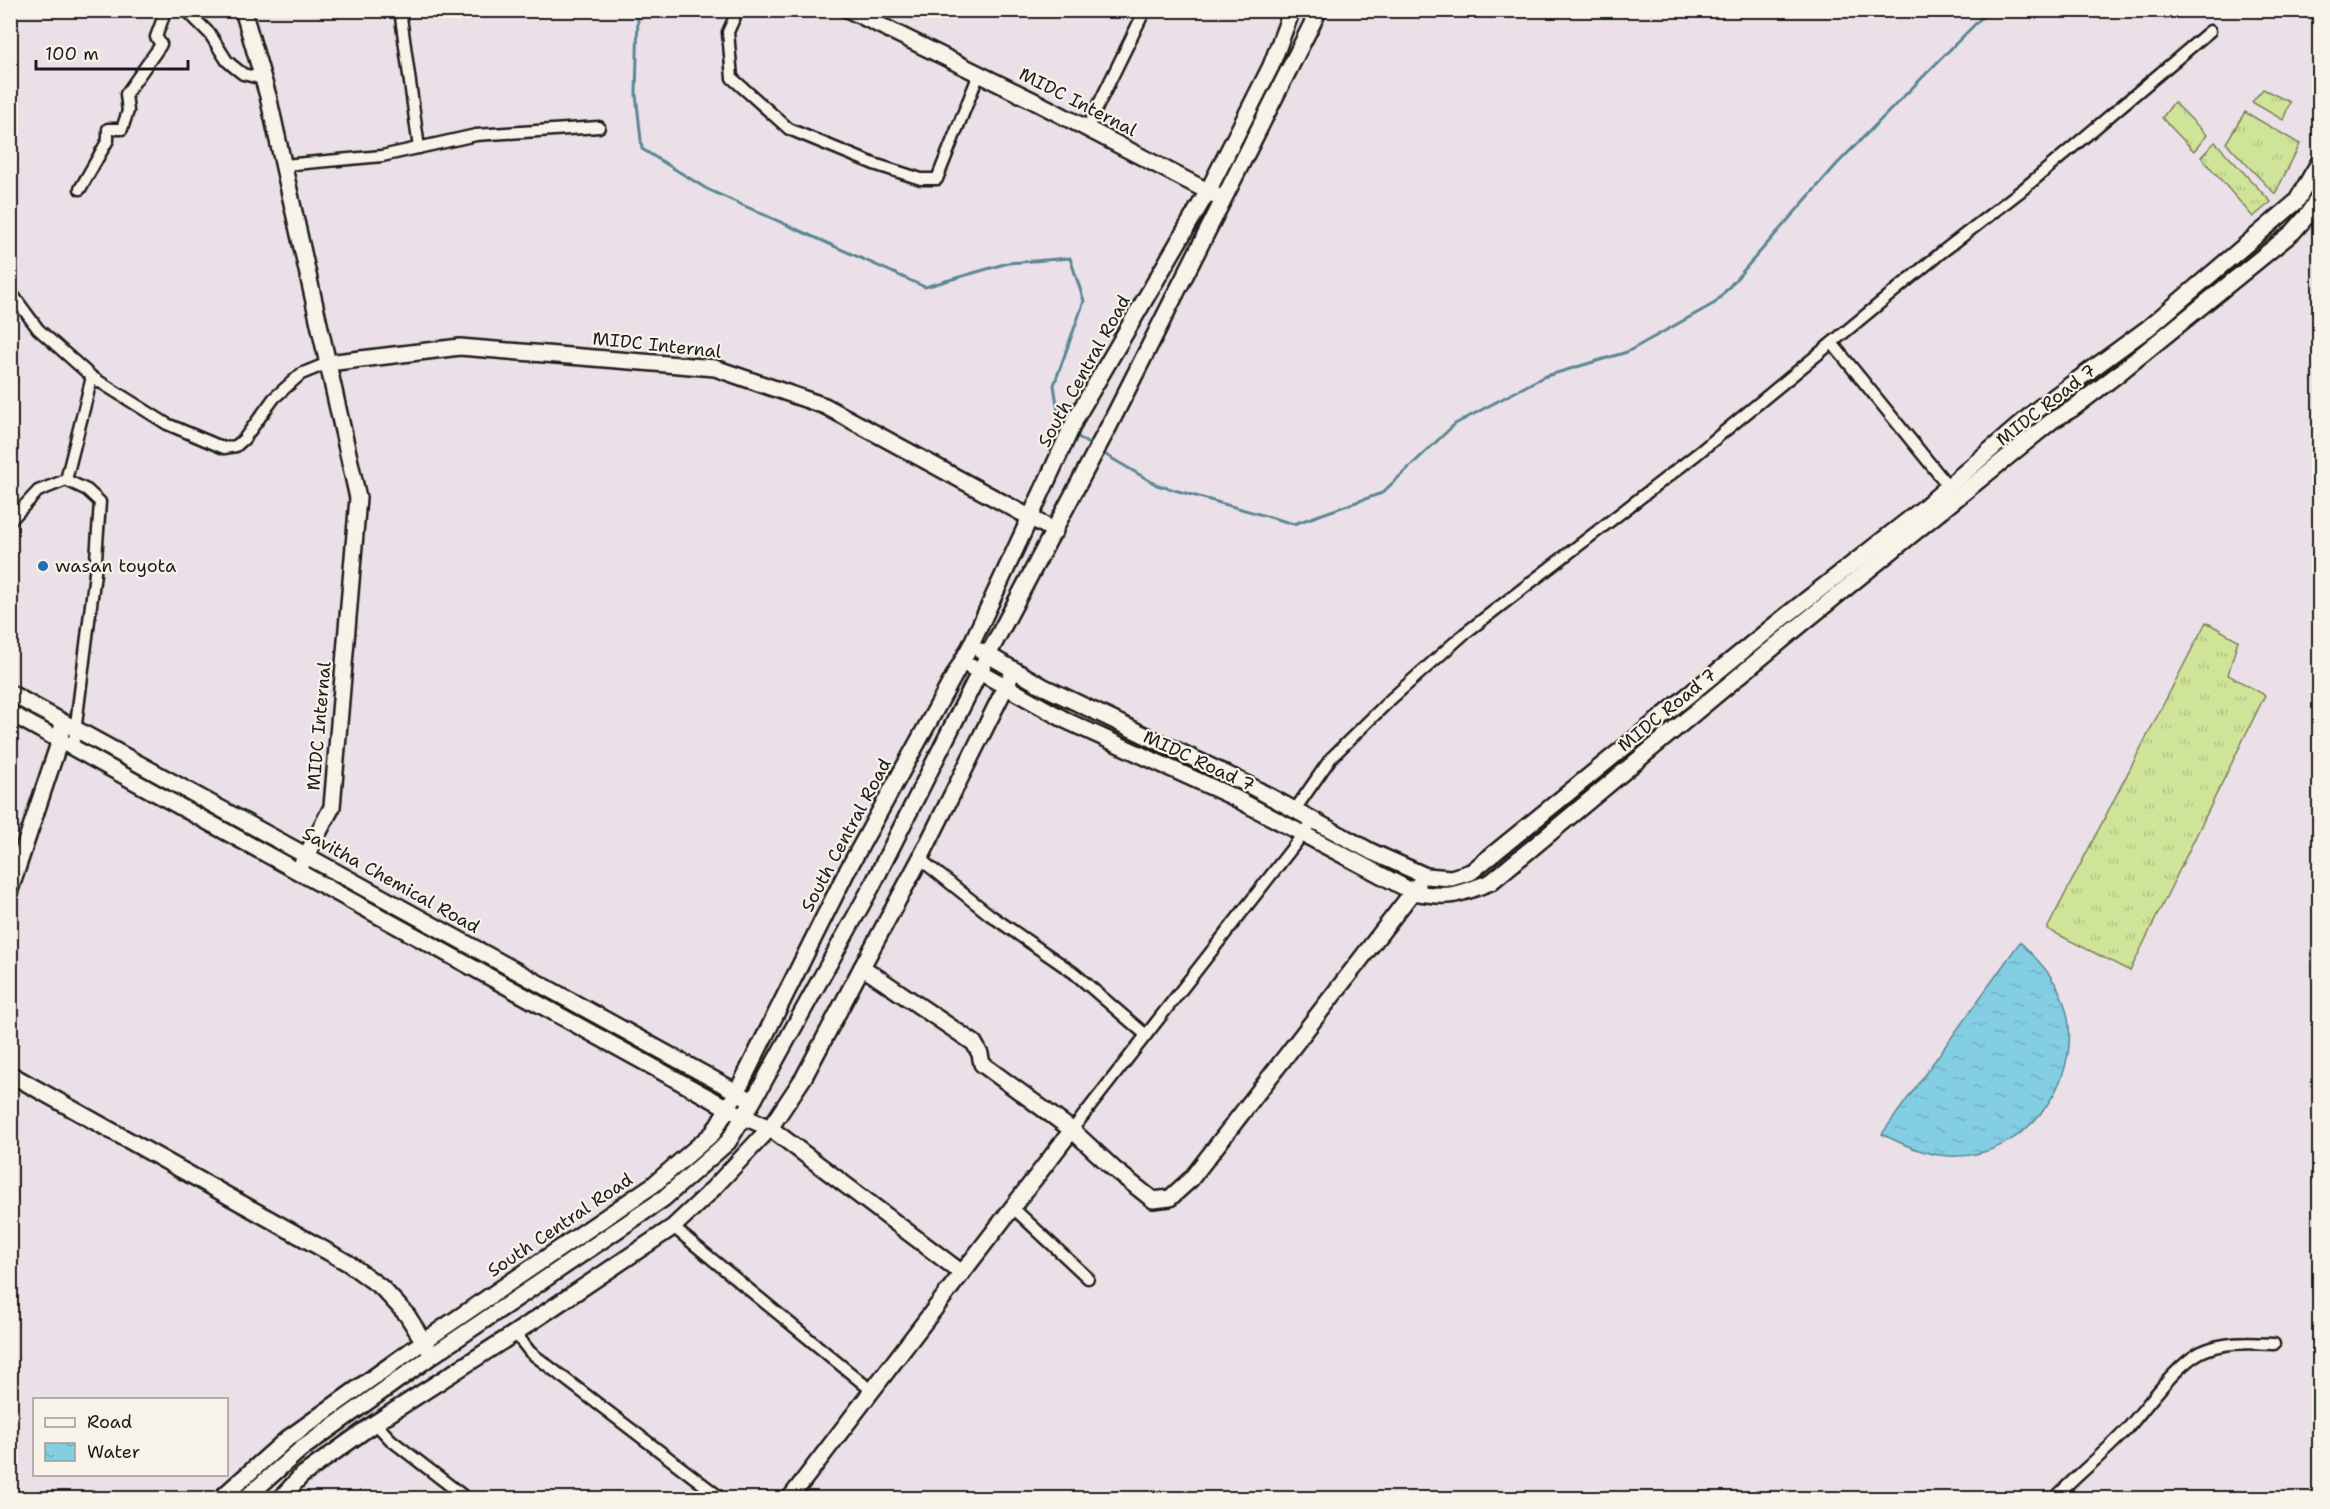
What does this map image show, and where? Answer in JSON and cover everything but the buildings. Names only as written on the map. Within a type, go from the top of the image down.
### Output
[{"type":"street","points":[[80,189],[108,140],[108,129],[122,129],[128,111],[126,94],[161,44],[156,37],[166,10]]},
{"type":"street","points":[[186,10],[210,34],[234,68],[243,74],[263,79]]},
{"type":"street","name":"MIDC Internal","points":[[243,10],[284,165],[358,498],[332,807],[298,871]]},
{"type":"street","points":[[400,10],[418,148]]},
{"type":"street","points":[[738,10],[728,32],[732,78],[789,129],[874,164],[921,179],[937,178],[979,74]]},
{"type":"street","name":"MIDC Internal","points":[[849,10],[1087,128],[1223,200]]},
{"type":"street","points":[[1087,128],[1145,10]]},
{"type":"street","name":"South Central Road","points":[[221,1498],[286,1439],[424,1341],[653,1185],[713,1133],[737,1092],[846,873],[962,661],[1070,432],[1208,191],[1271,66],[1292,10]]},
{"type":"street","name":"South Central Road","points":[[246,1498],[300,1450],[433,1355],[663,1199],[728,1142],[872,886],[979,671],[1055,531],[1319,10]]},
{"type":"street","points":[[1294,811],[1331,758],[1391,699],[1456,642],[1697,454],[1942,252],[2022,190],[2210,31]]},
{"type":"street","points":[[284,165],[382,156],[476,135],[599,127]]},
{"type":"street","name":"MIDC Road 7","points":[[970,645],[1044,687],[1245,783],[1372,852],[1426,876],[1451,878],[1471,872],[1787,615],[1949,487],[2039,408],[2148,328],[2296,202],[2319,160]]},
{"type":"street","name":"MIDC Road 7","points":[[962,661],[1067,721],[1231,796],[1413,892],[1433,896],[1458,895],[1491,882],[1542,837],[2053,420],[2072,409],[2118,374],[2293,232],[2307,216],[2319,195]]},
{"type":"street","points":[[10,291],[38,329],[92,377],[167,424],[224,448],[236,446],[244,439],[274,398],[301,374],[328,363]]},
{"type":"street","points":[[1832,344],[1949,487]]},
{"type":"street","name":"MIDC Internal","points":[[328,363],[460,347],[715,368],[825,406],[1055,531]]},
{"type":"street","points":[[66,480],[92,377]]},
{"type":"street","points":[[2039,408],[2053,420]]},
{"type":"street","points":[[10,521],[38,492],[66,480],[87,490],[100,502],[95,573],[66,744],[10,890]]},
{"type":"street","points":[[1787,615],[1798,627]]},
{"type":"street","points":[[281,1498],[301,1476],[375,1423],[515,1334],[673,1227],[707,1195],[770,1128],[804,1077],[920,859],[1014,670]]},
{"type":"street","name":"Savitha Chemical Road","points":[[10,693],[753,1101]]},
{"type":"street","name":"Savitha Chemical Road","points":[[10,713],[744,1117],[770,1128],[962,1273]]},
{"type":"street","points":[[790,1498],[1071,1130],[1314,820]]},
{"type":"street","points":[[1533,823],[1542,837]]},
{"type":"street","points":[[920,859],[990,915],[1074,973],[1146,1035]]},
{"type":"street","points":[[862,967],[974,1043],[982,1064],[1071,1130],[1114,1169],[1154,1200],[1170,1198],[1191,1179],[1426,876]]},
{"type":"street","points":[[10,1074],[348,1263],[382,1288],[406,1315],[433,1355]]},
{"type":"street","points":[[1012,1207],[1088,1278]]},
{"type":"street","points":[[673,1227],[871,1390]]},
{"type":"street","points":[[515,1334],[530,1352],[721,1498]]},
{"type":"street","points":[[2055,1498],[2126,1430],[2187,1361],[2201,1352],[2218,1346],[2241,1343],[2274,1344]]},
{"type":"street","points":[[375,1423],[391,1440],[466,1498]]},
{"type":"green space","points":[[2263,89],[2290,102],[2283,120],[2252,102]]},
{"type":"green space","points":[[2174,102],[2207,135],[2194,151],[2162,118]]},
{"type":"green space","points":[[2245,112],[2300,144],[2275,194],[2226,143]]},
{"type":"green space","points":[[2215,142],[2271,202],[2253,217],[2201,157]]},
{"type":"green space","points":[[2206,622],[2238,640],[2228,675],[2265,695],[2130,971],[2047,929]]},
{"type":"water","points":[[2020,942],[2055,983],[2063,1000],[2069,1028],[2068,1056],[2060,1082],[2046,1107],[2027,1128],[2004,1144],[1978,1153],[1950,1156],[1932,1154],[1907,1146],[1882,1134]]},
{"type":"waterway","points":[[632,10],[638,15],[636,94],[642,149],[707,189],[925,287],[1008,263],[1070,258],[1084,301],[1054,385],[1060,425],[1066,429]]},
{"type":"waterway","points":[[1101,452],[1157,485],[1294,524],[1382,493],[1455,424],[1543,377],[1627,352],[1715,303],[1837,164],[1989,10]]},
{"type":"waterway","points":[[1074,434],[1093,447]]},
{"type":"place","name":"wasan toyota","points":[[43,566]]}]
